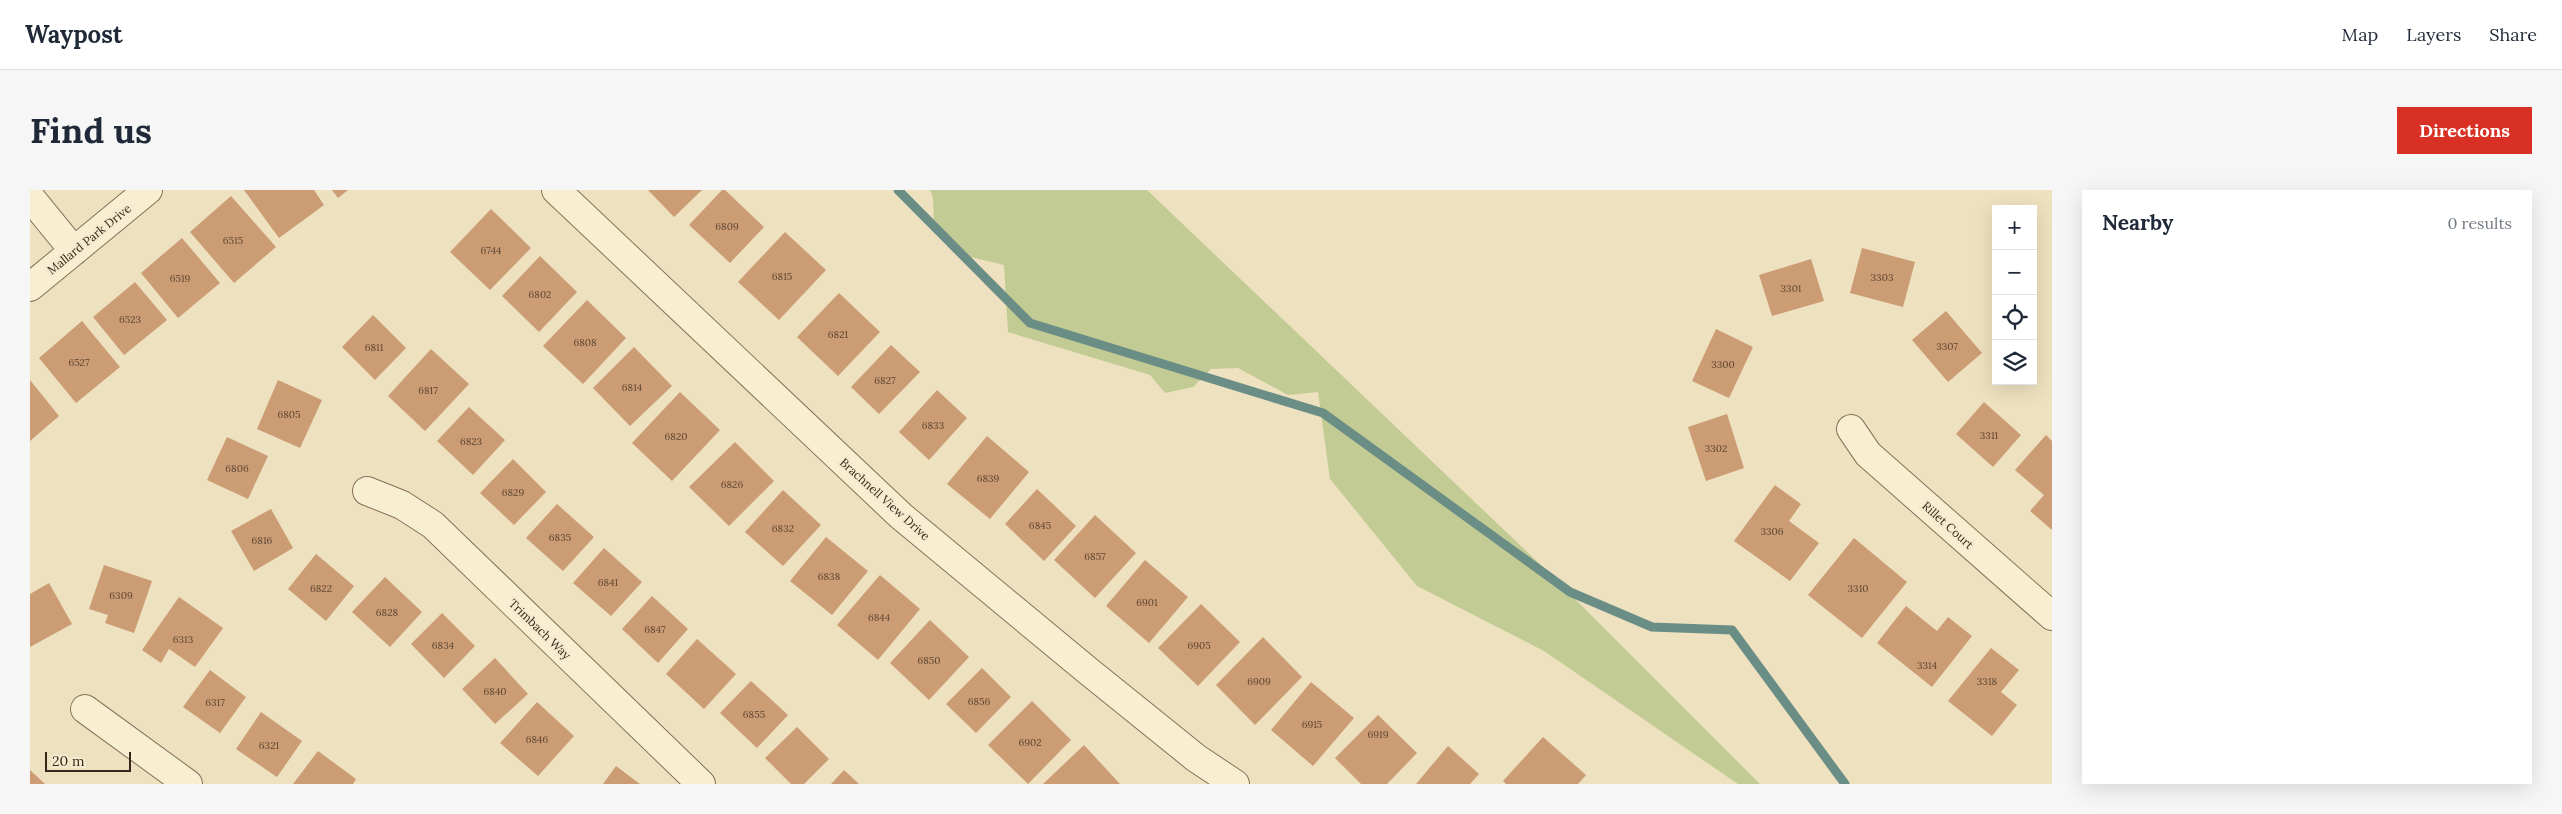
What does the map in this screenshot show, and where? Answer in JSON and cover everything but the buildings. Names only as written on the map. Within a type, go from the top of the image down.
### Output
[{"type":"street","name":"Mallard Park Drive","points":[[30,287],[148,190]]},
{"type":"street","name":"Brachnell View Drive","points":[[556,190],[648,280],[901,516],[1165,733],[1235,784]]},
{"type":"street","points":[[30,197],[74,251]]},
{"type":"street","name":"Rillet Court","points":[[1851,429],[1868,454],[2052,616]]},
{"type":"street","name":"Trimbach Way","points":[[367,491],[402,505],[433,525],[701,784]]},
{"type":"street","points":[[85,709],[188,784]]},
{"type":"green space","points":[[930,190],[1147,190],[1544,568],[1760,784],[1738,784],[1544,651],[1417,586],[1330,479],[1318,392],[1288,395],[1238,368],[1211,369],[1193,387],[1165,393],[1150,375],[1008,332],[1004,265],[954,253],[934,228],[933,198]]},
{"type":"waterway","points":[[898,190],[1030,323],[1323,413],[1570,592],[1652,627],[1732,630],[1845,784]]}]
